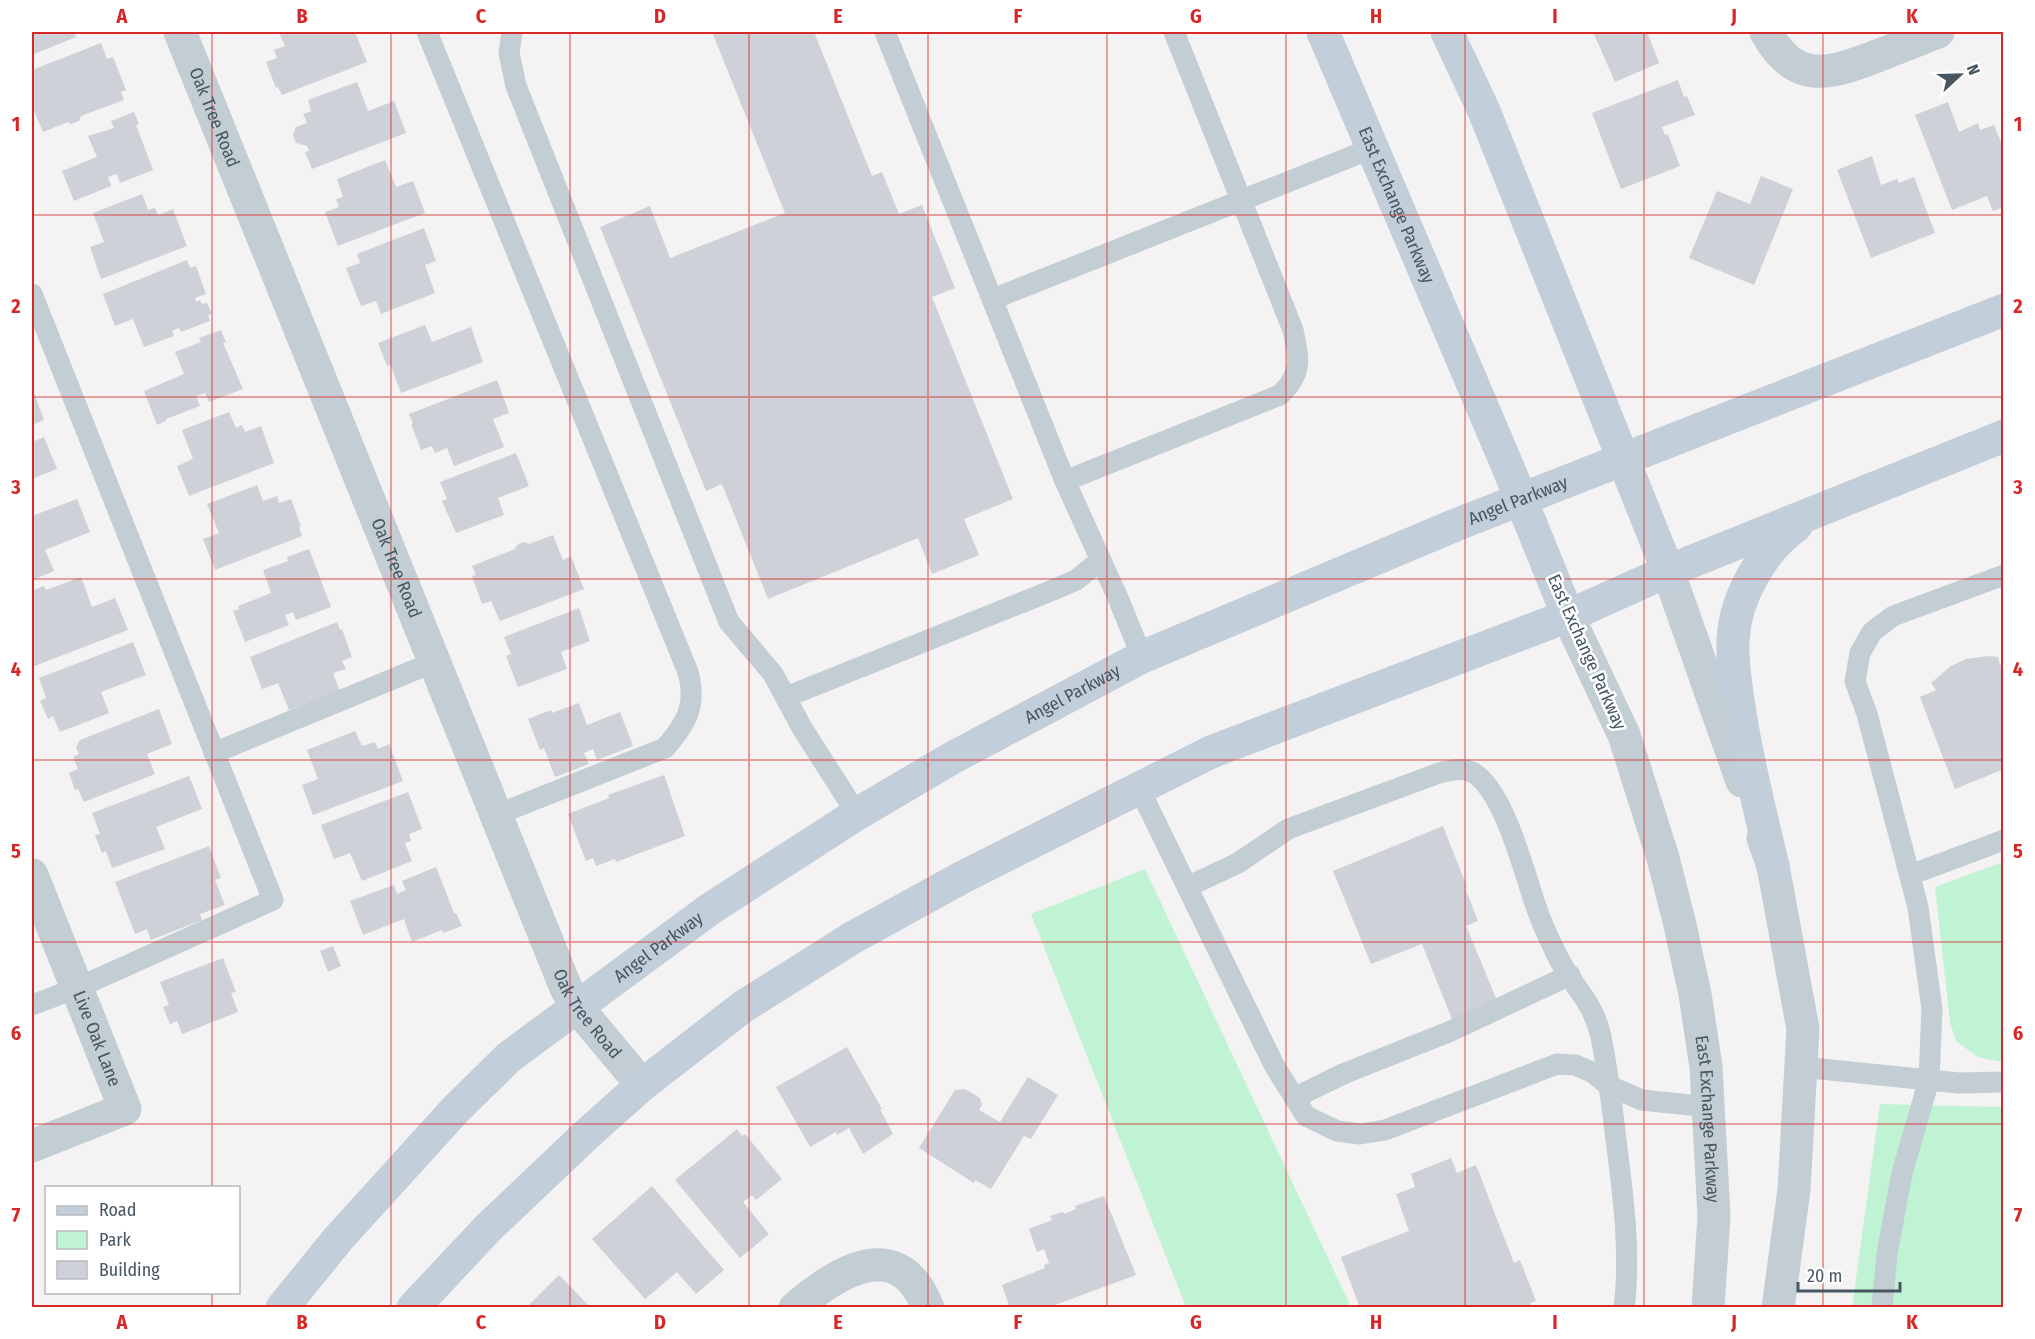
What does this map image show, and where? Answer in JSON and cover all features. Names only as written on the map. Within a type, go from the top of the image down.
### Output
[{"type":"main road","name":"East Exchange Parkway","points":[[1323,32],[1568,616]]},
{"type":"main road","points":[[1447,32],[1489,122],[1668,572]]},
{"type":"main road","name":"Angel Parkway","points":[[282,1308],[338,1239],[456,1109],[509,1057],[710,909],[857,814],[952,758],[1142,657],[1458,524],[2004,310]]},
{"type":"main road","points":[[413,1308],[488,1228],[642,1085],[744,1006],[852,938],[961,878],[1211,752],[1568,616],[1668,572],[2004,436]]},
{"type":"main road","points":[[1773,866],[1746,755],[1734,678],[1733,638],[1742,599],[1759,564],[1785,534],[1817,512]]},
{"type":"street","name":"Oak Tree Road","points":[[180,32],[566,988],[576,1006],[642,1085]]},
{"type":"street","points":[[1766,32],[1775,48],[1789,62],[1807,70],[1826,72],[1845,68],[1938,32]]},
{"type":"street","points":[[1668,572],[1773,866],[1803,1029],[1794,1190],[1778,1308]]},
{"type":"street","name":"East Exchange Parkway","points":[[1568,616],[1624,735],[1663,858],[1695,994],[1706,1067],[1714,1216],[1708,1308]]},
{"type":"street","name":"Live Oak Lane","points":[[32,875],[125,1109],[32,1146]]},
{"type":"street","points":[[795,1308],[807,1297],[852,1270],[866,1265],[881,1264],[896,1268],[909,1276],[920,1287],[928,1308]]},
{"type":"lane","points":[[427,32],[688,672],[693,690],[689,713],[679,732],[665,748],[496,815]]},
{"type":"lane","points":[[512,32],[510,53],[516,86],[729,622],[774,674],[802,728],[857,814]]},
{"type":"lane","points":[[885,32],[1065,481],[1142,657]]},
{"type":"lane","points":[[1065,481],[1280,395],[1291,384],[1299,361],[1293,330],[1174,32]]},
{"type":"lane","points":[[993,299],[1372,148]]},
{"type":"lane","points":[[32,294],[273,900],[77,988],[32,1005]]},
{"type":"lane","points":[[786,697],[1076,580],[1101,560]]},
{"type":"lane","points":[[1882,1308],[1887,1254],[1902,1173],[1929,1080],[1932,1010],[1918,907],[1867,714],[1855,681],[1860,653],[1872,632],[1893,616],[2004,575]]},
{"type":"lane","points":[[214,753],[434,662]]},
{"type":"lane","points":[[1187,887],[1238,864],[1288,829],[1439,773],[1464,769],[1477,775],[1489,788],[1504,815],[1539,914],[1560,961],[1592,1010],[1600,1035],[1624,1201],[1626,1291],[1624,1308]]},
{"type":"lane","points":[[1139,788],[1274,1065],[1306,1116],[1337,1131],[1360,1134],[1385,1130],[1557,1064],[1575,1065],[1592,1072],[1609,1086],[1642,1100],[1709,1107]]},
{"type":"lane","points":[[1910,875],[2004,840]]},
{"type":"lane","points":[[1294,1098],[1343,1074],[1451,1031],[1570,975]]},
{"type":"lane","points":[[1801,1067],[1959,1083],[2004,1082]]},
{"type":"green space","points":[[2003,862],[2004,1061],[2001,1062],[1978,1057],[1956,1041],[1950,1022],[1935,887]]},
{"type":"green space","points":[[1145,869],[1351,1307],[1186,1307],[1031,914]]},
{"type":"green space","points":[[1880,1104],[2003,1107],[2003,1307],[1852,1308]]},
{"type":"building","points":[[32,32],[74,32],[76,37],[32,55]]},
{"type":"building","points":[[279,32],[355,32],[367,62],[282,95],[278,87],[276,88],[266,62],[277,58],[274,50],[285,46]]},
{"type":"building","points":[[712,32],[814,32],[872,176],[882,172],[899,214],[922,205],[955,288],[932,297],[1013,499],[964,519],[979,555],[932,574],[918,538],[768,599],[722,484],[706,491],[600,227],[650,206],[670,258],[785,213]]},
{"type":"building","points":[[1593,32],[1647,32],[1659,63],[1615,82]]},
{"type":"building","points":[[101,43],[107,59],[113,57],[126,90],[121,92],[124,100],[81,116],[79,121],[71,124],[68,122],[43,132],[32,106],[32,70]]},
{"type":"building","points":[[1678,80],[1684,97],[1687,96],[1695,115],[1662,127],[1665,135],[1668,134],[1680,166],[1621,189],[1592,113]]},
{"type":"building","points":[[357,82],[368,111],[394,101],[406,133],[312,169],[305,152],[309,151],[307,146],[296,143],[293,135],[296,127],[307,123],[303,114],[311,111],[308,100]]},
{"type":"building","points":[[1948,102],[1959,132],[1978,123],[1980,130],[1994,125],[2004,150],[2004,207],[1993,211],[1987,196],[1952,210],[1915,115]]},
{"type":"building","points":[[134,112],[139,124],[136,125],[153,170],[120,183],[117,174],[108,177],[111,186],[74,201],[62,171],[97,157],[88,136],[114,128],[111,121]]},
{"type":"building","points":[[1872,156],[1881,185],[1897,179],[1899,183],[1914,177],[1935,233],[1871,258],[1837,170]]},
{"type":"building","points":[[385,160],[396,187],[413,181],[425,213],[338,246],[325,212],[339,207],[336,199],[343,197],[337,179]]},
{"type":"building","points":[[1761,176],[1793,189],[1754,285],[1689,258],[1717,191],[1750,204]]},
{"type":"building","points":[[142,194],[148,210],[155,208],[158,215],[173,209],[187,246],[101,279],[90,247],[104,242],[93,213]]},
{"type":"building","points":[[424,228],[436,261],[425,265],[435,293],[381,314],[376,301],[361,306],[346,268],[360,263],[357,254]]},
{"type":"building","points":[[187,260],[190,268],[196,266],[206,294],[195,298],[196,302],[200,300],[202,304],[207,303],[212,314],[208,315],[210,321],[181,332],[179,328],[172,331],[174,336],[144,347],[133,319],[115,326],[103,294]]},
{"type":"building","points":[[425,325],[432,342],[471,327],[483,362],[401,393],[390,364],[387,366],[378,343]]},
{"type":"building","points":[[221,330],[226,342],[223,343],[243,389],[209,402],[205,393],[196,396],[200,406],[166,419],[157,425],[144,391],[184,374],[175,352],[201,342],[199,338]]},
{"type":"building","points":[[497,380],[509,413],[493,419],[504,447],[454,466],[447,448],[435,453],[432,446],[421,450],[409,414]]},
{"type":"building","points":[[32,387],[44,420],[32,425]]},
{"type":"building","points":[[229,412],[236,428],[242,425],[245,432],[261,426],[274,463],[189,496],[177,466],[193,459],[182,430]]},
{"type":"building","points":[[44,437],[57,469],[32,479],[32,442]]},
{"type":"building","points":[[516,453],[529,486],[498,498],[504,515],[456,533],[442,501],[447,499],[440,482]]},
{"type":"building","points":[[257,485],[263,501],[277,496],[279,503],[291,499],[301,526],[299,527],[302,536],[215,570],[203,539],[219,533],[207,504]]},
{"type":"building","points":[[77,499],[90,532],[45,550],[54,571],[32,580],[32,516]]},
{"type":"building","points":[[553,535],[563,560],[571,556],[584,589],[500,621],[491,601],[482,604],[472,576],[476,575],[472,566],[515,549],[517,545],[524,542],[529,544]]},
{"type":"building","points":[[309,549],[331,607],[296,620],[293,612],[285,615],[289,625],[245,642],[233,611],[239,609],[238,606],[271,593],[263,570],[288,561],[287,557]]},
{"type":"building","points":[[81,577],[92,607],[115,598],[128,630],[32,667],[32,591],[44,586],[46,590]]},
{"type":"building","points":[[579,608],[590,641],[561,652],[567,669],[518,687],[506,656],[511,654],[504,637]]},
{"type":"building","points":[[337,622],[340,630],[342,629],[352,657],[342,661],[346,669],[333,673],[340,691],[289,710],[278,683],[262,689],[250,657]]},
{"type":"building","points":[[133,642],[146,675],[101,692],[109,713],[60,732],[53,716],[48,719],[40,701],[46,698],[39,678]]},
{"type":"building","points":[[1998,657],[2000,665],[2004,664],[2004,769],[1955,789],[1920,697],[1936,690],[1931,683],[1951,666],[1966,659]]},
{"type":"building","points":[[579,703],[587,725],[620,712],[633,746],[597,760],[593,749],[584,753],[589,764],[555,777],[544,748],[540,750],[528,719]]},
{"type":"building","points":[[159,709],[172,744],[147,754],[155,774],[84,802],[78,789],[75,790],[69,773],[78,769],[73,757],[79,754],[76,747],[80,740]]},
{"type":"building","points":[[355,731],[362,746],[375,742],[378,749],[389,744],[403,781],[313,815],[302,785],[318,779],[307,750]]},
{"type":"building","points":[[664,775],[685,836],[616,862],[615,859],[596,866],[593,858],[586,861],[568,814],[609,798],[608,795]]},
{"type":"building","points":[[189,776],[202,809],[156,827],[165,849],[112,868],[106,851],[102,853],[95,835],[100,834],[92,813]]},
{"type":"building","points":[[408,792],[422,829],[409,834],[411,841],[405,843],[412,861],[362,881],[350,853],[334,859],[321,825]]},
{"type":"building","points":[[1443,826],[1478,921],[1466,926],[1498,1003],[1453,1022],[1422,944],[1371,964],[1333,871]]},
{"type":"building","points":[[209,846],[221,878],[215,880],[225,905],[200,914],[202,920],[151,940],[147,929],[135,934],[115,882]]},
{"type":"building","points":[[436,867],[454,913],[462,926],[443,933],[442,930],[412,942],[404,919],[363,935],[350,901],[394,885],[397,894],[406,890],[402,881]]},
{"type":"building","points":[[333,946],[341,966],[328,972],[320,951]]},
{"type":"building","points":[[223,958],[236,992],[231,993],[238,1012],[182,1034],[177,1021],[170,1024],[163,1007],[169,1005],[160,982]]},
{"type":"building","points":[[847,1047],[882,1109],[880,1109],[893,1134],[863,1154],[849,1128],[837,1135],[836,1132],[810,1147],[776,1087]]},
{"type":"building","points":[[1028,1077],[1058,1095],[1031,1139],[1024,1136],[991,1189],[975,1180],[974,1183],[919,1148],[955,1090],[965,1089],[980,1098],[982,1105],[979,1110],[1000,1122]]},
{"type":"building","points":[[737,1129],[742,1136],[745,1134],[782,1179],[756,1200],[752,1195],[743,1202],[769,1234],[740,1258],[675,1180]]},
{"type":"building","points":[[1451,1158],[1457,1173],[1476,1165],[1514,1263],[1520,1260],[1536,1301],[1530,1303],[1532,1308],[1360,1308],[1341,1257],[1409,1231],[1396,1194],[1415,1187],[1411,1174]]},
{"type":"building","points":[[652,1186],[724,1270],[696,1294],[677,1272],[645,1299],[592,1239]]},
{"type":"building","points":[[1104,1196],[1136,1275],[1047,1308],[1010,1308],[1002,1285],[1045,1268],[1044,1265],[1049,1263],[1044,1249],[1037,1252],[1029,1229],[1052,1220],[1050,1216],[1063,1212],[1064,1214],[1076,1209],[1075,1206]]},
{"type":"building","points":[[559,1275],[591,1308],[526,1308]]}]
